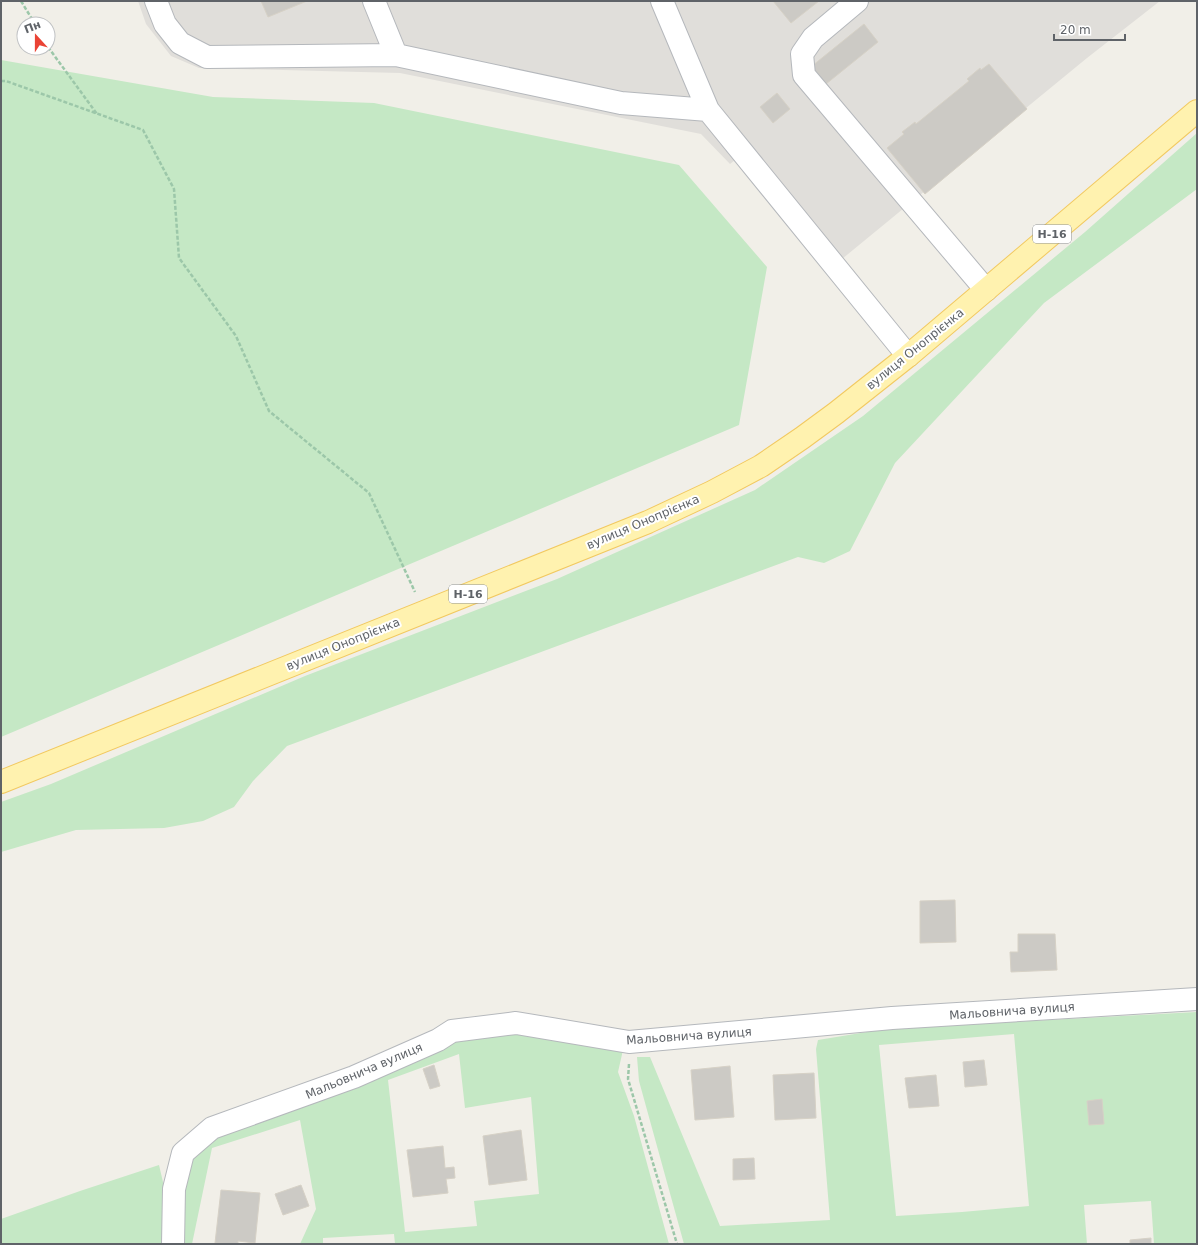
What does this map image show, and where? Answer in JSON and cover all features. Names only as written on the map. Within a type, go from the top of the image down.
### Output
[{"type":"main road","name":"вулиця Онопрієнка","points":[[1,782],[648,522],[712,492],[761,466],[802,438],[908,356],[1197,111]]},
{"type":"street","points":[[374,1],[396,55]]},
{"type":"street","points":[[662,1],[708,110],[908,356]]},
{"type":"street","points":[[857,1],[813,38],[802,54],[804,75],[986,290]]},
{"type":"street","points":[[163,3],[165,24],[180,43],[206,57],[396,55],[621,103],[708,110]]},
{"type":"street","name":"Мальовнича вулиця","points":[[173,1244],[174,1189],[183,1153],[212,1128],[354,1077],[438,1040],[452,1031],[516,1024],[629,1042],[892,1018],[1197,999]]},
{"type":"path","points":[[21,1],[30,16]]},
{"type":"path","points":[[55,56],[97,114]]},
{"type":"path","points":[[1,81],[6,81],[143,130],[174,189],[179,258],[236,336],[269,411],[369,493],[424,611]]},
{"type":"path","points":[[629,1042],[628,1079],[678,1244]]},
{"type":"shaded area","points":[[138,1],[1160,1],[1087,58],[842,259],[750,148],[730,164],[701,134],[400,73],[199,68],[171,56],[146,24]]},
{"type":"green space","points":[[1,60],[213,97],[374,103],[679,165],[767,267],[739,425],[1,737]]},
{"type":"green space","points":[[1197,133],[1197,189],[1044,303],[895,463],[850,551],[824,563],[798,557],[287,746],[253,781],[234,807],[203,821],[164,828],[76,830],[1,852],[1,802],[51,784],[305,676],[557,579],[755,490],[863,416],[1085,232]]},
{"type":"green space","points":[[1197,1012],[1197,1244],[1154,1244],[1151,1201],[1084,1205],[1087,1244],[684,1244],[639,1081],[637,1057],[650,1057],[720,1226],[830,1220],[816,1049],[818,1040],[879,1030]],"holes":[[[1014,1034],[1029,1206],[896,1216],[879,1045]]]},
{"type":"green space","points":[[520,1031],[623,1050],[618,1072],[634,1116],[669,1244],[395,1244],[394,1234],[323,1238],[323,1244],[300,1244],[316,1209],[300,1120],[212,1148],[192,1244],[182,1244],[182,1174],[196,1147],[227,1126],[453,1041]],"holes":[[[459,1054],[465,1108],[531,1097],[539,1194],[474,1201],[477,1226],[405,1232],[388,1080]]]},
{"type":"green space","points":[[159,1165],[170,1212],[166,1244],[1,1244],[1,1219]]},
{"type":"building","points":[[261,1],[307,1],[268,17]]},
{"type":"building","points":[[773,1],[819,1],[791,23]]},
{"type":"building","points":[[864,24],[878,42],[826,84],[812,66]]},
{"type":"building","points":[[989,64],[1027,109],[925,194],[887,148],[904,134],[902,132],[915,122],[916,124],[969,81],[967,79],[980,68],[981,70]]},
{"type":"building","points":[[777,93],[790,109],[773,123],[760,107]]},
{"type":"building","points":[[955,900],[956,942],[920,943],[920,901]]},
{"type":"building","points":[[1018,934],[1055,934],[1057,970],[1011,972],[1010,952],[1018,952]]},
{"type":"building","points":[[984,1060],[987,1085],[965,1087],[963,1062]]},
{"type":"building","points":[[434,1065],[440,1086],[430,1089],[423,1069]]},
{"type":"building","points":[[730,1066],[734,1117],[695,1120],[691,1070]]},
{"type":"building","points":[[814,1073],[816,1118],[775,1120],[773,1075]]},
{"type":"building","points":[[936,1075],[939,1106],[909,1108],[905,1078]]},
{"type":"building","points":[[1102,1099],[1104,1124],[1089,1125],[1087,1101]]},
{"type":"building","points":[[521,1130],[527,1180],[489,1185],[483,1136]]},
{"type":"building","points":[[443,1146],[445,1168],[454,1167],[455,1178],[446,1179],[448,1193],[413,1197],[407,1150]]},
{"type":"building","points":[[754,1158],[755,1179],[733,1180],[733,1159]]},
{"type":"building","points":[[301,1185],[309,1206],[283,1215],[275,1194]]},
{"type":"building","points":[[221,1190],[260,1193],[255,1243],[238,1241],[238,1244],[215,1243]]},
{"type":"building","points":[[1151,1238],[1151,1244],[1130,1244],[1130,1240]]}]
